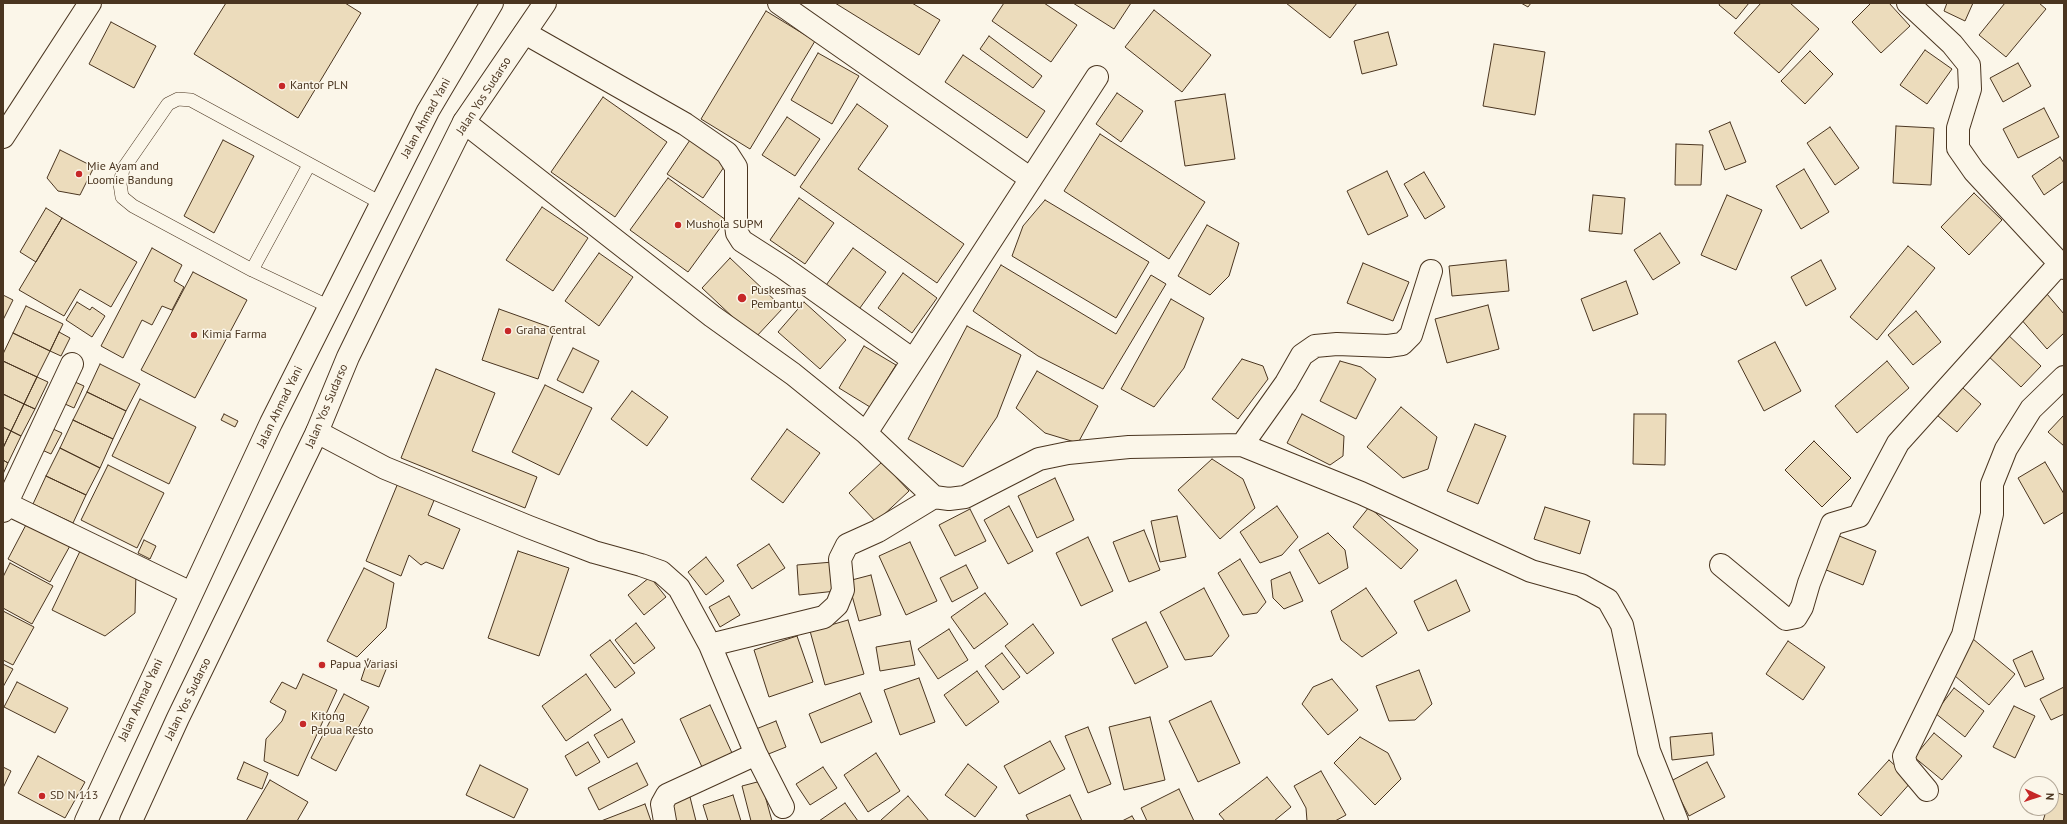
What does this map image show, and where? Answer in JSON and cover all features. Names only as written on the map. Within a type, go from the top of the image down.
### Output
[{"type":"main road","points":[[3,137],[90,3]]},
{"type":"main road","name":"Jalan Ahmad Yani","points":[[86,821],[271,423],[428,111],[492,3]]},
{"type":"main road","name":"Jalan Yos Sudarso","points":[[131,821],[182,711],[317,432],[352,350],[464,122],[545,3]]},
{"type":"main road","points":[[779,3],[1031,179]]},
{"type":"main road","points":[[1721,565],[1786,619],[1796,617],[1802,607],[1809,583],[1832,524],[1859,516],[1898,443],[2062,266],[1974,171],[1958,148],[1958,128],[1970,89],[1969,65],[1952,44],[1908,3]]},
{"type":"main road","points":[[525,33],[685,124],[727,153],[736,167],[736,225],[737,233],[742,241],[784,268],[913,360]]},
{"type":"main road","points":[[866,433],[1097,77]]},
{"type":"main road","points":[[464,122],[712,316],[793,374],[866,433],[934,497],[948,499],[965,498],[1038,459],[1068,453],[1129,447],[1242,446],[1361,493],[1531,571],[1582,585],[1608,600],[1622,624],[1649,751],[1677,821]]},
{"type":"main road","points":[[1242,446],[1286,383],[1302,355],[1315,346],[1337,344],[1388,346],[1402,344],[1411,334],[1431,272]]},
{"type":"main road","points":[[72,364],[4,506],[191,593]]},
{"type":"main road","points":[[1927,790],[1906,765],[1904,756],[1963,635],[1992,514],[1992,484],[2006,449],[2032,409],[2064,376]]},
{"type":"main road","points":[[317,432],[385,468],[529,527],[594,552],[642,565],[661,572],[679,588],[710,645],[756,754],[783,807]]},
{"type":"main road","points":[[710,645],[824,617],[837,605],[843,590],[840,559],[847,545],[878,531],[934,497]]},
{"type":"main road","points":[[665,821],[662,804],[667,795],[756,754]]},
{"type":"lane","points":[[330,307],[252,270],[133,206],[122,197],[120,184],[123,169],[168,104],[178,99],[191,100],[309,165],[382,203]]},
{"type":"lane","points":[[252,270],[309,165]]},
{"type":"building","name":"Kantor PLN","points":[[226,3],[345,3],[361,13],[298,118],[194,54]]},
{"type":"building","points":[[835,3],[912,3],[940,20],[919,55]]},
{"type":"building","points":[[1004,3],[1044,3],[1077,25],[1051,62],[992,21]]},
{"type":"building","points":[[1073,3],[1131,3],[1114,29]]},
{"type":"building","points":[[1286,3],[1357,3],[1330,38]]},
{"type":"building","points":[[1521,3],[1531,3],[1528,7]]},
{"type":"building","points":[[1720,3],[1749,3],[1736,19],[1719,5]]},
{"type":"building","points":[[1761,3],[1790,3],[1819,29],[1779,73],[1734,33]]},
{"type":"building","points":[[1871,3],[1889,3],[1910,26],[1881,53],[1852,22]]},
{"type":"building","points":[[1947,3],[1973,3],[1965,21],[1944,11]]},
{"type":"building","points":[[2005,3],[2039,3],[2046,9],[2006,57],[1979,35]]},
{"type":"building","points":[[1154,10],[1211,55],[1182,92],[1125,47]]},
{"type":"building","points":[[766,11],[815,41],[750,149],[701,119]]},
{"type":"building","points":[[111,22],[156,46],[134,88],[89,64]]},
{"type":"building","points":[[1388,32],[1397,65],[1362,74],[1354,41]]},
{"type":"building","points":[[989,36],[1042,76],[1033,88],[980,49]]},
{"type":"building","points":[[1494,44],[1545,52],[1535,115],[1483,106]]},
{"type":"building","points":[[1925,50],[1952,69],[1927,104],[1900,85]]},
{"type":"building","points":[[1810,51],[1833,74],[1805,104],[1781,81]]},
{"type":"building","points":[[818,53],[859,76],[832,124],[791,100]]},
{"type":"building","points":[[963,55],[1045,111],[1027,138],[945,82]]},
{"type":"building","points":[[2018,63],[2031,86],[2003,102],[1990,78]]},
{"type":"building","points":[[1117,93],[1143,111],[1121,142],[1096,124]]},
{"type":"building","points":[[1225,94],[1235,159],[1185,166],[1175,101]]},
{"type":"building","points":[[603,97],[667,142],[615,217],[551,172]]},
{"type":"building","points":[[857,104],[888,126],[858,169],[964,244],[937,283],[800,187]]},
{"type":"building","points":[[2044,108],[2059,137],[2018,158],[2003,129]]},
{"type":"building","points":[[787,117],[820,139],[795,176],[762,155]]},
{"type":"building","points":[[1730,122],[1746,162],[1725,170],[1709,131]]},
{"type":"building","points":[[1896,126],[1934,128],[1931,185],[1893,183]]},
{"type":"building","points":[[1830,127],[1859,168],[1835,185],[1807,143]]},
{"type":"building","points":[[1100,134],[1205,202],[1169,259],[1064,191]]},
{"type":"building","points":[[223,140],[254,156],[214,233],[184,216]]},
{"type":"building","points":[[690,140],[726,164],[703,198],[667,174]]},
{"type":"building","points":[[1676,144],[1703,145],[1701,185],[1675,185]]},
{"type":"building","points":[[60,150],[94,167],[80,195],[58,191],[47,178]]},
{"type":"building","points":[[2060,157],[2064,163],[2064,181],[2044,195],[2032,176]]},
{"type":"building","points":[[1804,169],[1829,212],[1801,229],[1776,186]]},
{"type":"building","points":[[1387,171],[1408,216],[1368,235],[1347,191]]},
{"type":"building","points":[[1424,172],[1445,207],[1425,219],[1404,184]]},
{"type":"building","name":"Mushola SUPM","points":[[668,178],[726,220],[688,272],[630,230]]},
{"type":"building","points":[[1974,193],[2002,220],[1969,255],[1941,227]]},
{"type":"building","points":[[1593,195],[1625,198],[1622,234],[1589,231]]},
{"type":"building","points":[[1727,195],[1762,210],[1736,270],[1701,255]]},
{"type":"building","points":[[799,198],[834,223],[805,264],[770,240]]},
{"type":"building","points":[[1045,200],[1149,262],[1116,318],[1012,256],[1023,226]]},
{"type":"building","points":[[542,207],[588,238],[553,291],[506,260]]},
{"type":"building","points":[[46,208],[62,218],[36,262],[20,252]]},
{"type":"building","points":[[62,218],[137,262],[111,307],[80,289],[64,316],[19,290]]},
{"type":"building","points":[[1207,225],[1239,243],[1229,276],[1210,295],[1178,276]]},
{"type":"building","points":[[1660,233],[1680,263],[1653,280],[1634,250]]},
{"type":"building","points":[[1908,246],[1935,268],[1877,340],[1850,317]]},
{"type":"building","points":[[152,248],[182,265],[174,281],[184,287],[172,310],[162,306],[152,325],[142,320],[123,358],[101,346]]},
{"type":"building","points":[[853,248],[886,272],[857,312],[824,288]]},
{"type":"building","points":[[599,253],[633,277],[599,326],[565,301]]},
{"type":"building","name":"Puskesmas Pembantu","points":[[730,258],[783,308],[755,338],[702,288]]},
{"type":"building","points":[[1506,260],[1509,291],[1452,296],[1449,266]]},
{"type":"building","points":[[1821,260],[1836,289],[1806,306],[1791,277]]},
{"type":"building","points":[[1363,263],[1409,282],[1393,321],[1347,303]]},
{"type":"building","points":[[1001,265],[1116,334],[1151,275],[1166,284],[1103,389],[1038,356],[973,311]]},
{"type":"building","name":"Kimia Farma","points":[[193,272],[247,300],[195,398],[141,370]]},
{"type":"building","points":[[903,273],[937,298],[912,333],[878,308]]},
{"type":"building","points":[[1626,281],[1638,314],[1593,331],[1581,299]]},
{"type":"building","points":[[2047,294],[2064,314],[2064,333],[2047,349],[2020,318]]},
{"type":"building","points":[[3,295],[13,300],[3,320]]},
{"type":"building","points":[[1171,299],[1204,318],[1184,368],[1154,407],[1121,389]]},
{"type":"building","points":[[77,302],[90,310],[92,307],[105,316],[92,337],[66,320]]},
{"type":"building","points":[[804,302],[846,340],[820,369],[778,332]]},
{"type":"building","points":[[1488,305],[1499,349],[1447,363],[1435,319]]},
{"type":"building","points":[[26,306],[63,324],[50,351],[13,333]]},
{"type":"building","points":[[499,309],[555,329],[538,379],[482,360]]},
{"type":"building","points":[[1916,311],[1941,342],[1913,365],[1888,335]]},
{"type":"building","points":[[967,326],[1021,355],[997,417],[963,467],[908,439]]},
{"type":"building","points":[[59,332],[70,338],[61,356],[50,351]]},
{"type":"building","points":[[2005,332],[2041,366],[2021,387],[1985,353]]},
{"type":"building","points":[[13,333],[50,351],[37,377],[3,361],[3,354]]},
{"type":"building","points":[[1775,342],[1801,391],[1764,411],[1738,361]]},
{"type":"building","points":[[864,346],[896,365],[870,407],[839,388]]},
{"type":"building","points":[[573,348],[599,361],[583,393],[557,380]]},
{"type":"building","points":[[1242,359],[1263,366],[1268,379],[1238,419],[1212,399]]},
{"type":"building","points":[[3,361],[37,377],[24,404],[3,394]]},
{"type":"building","points":[[1340,361],[1361,367],[1376,379],[1356,419],[1320,401]]},
{"type":"building","points":[[1887,361],[1909,388],[1857,433],[1835,406]]},
{"type":"building","points":[[100,364],[140,384],[126,411],[87,392]]},
{"type":"building","points":[[436,369],[495,393],[472,451],[537,477],[525,508],[401,458]]},
{"type":"building","points":[[1037,371],[1098,406],[1078,443],[1045,433],[1016,408]]},
{"type":"building","points":[[37,377],[48,382],[35,409],[24,404]]},
{"type":"building","points":[[1955,381],[1981,404],[1957,432],[1931,410]]},
{"type":"building","points":[[75,382],[84,386],[74,408],[65,404]]},
{"type":"building","points":[[545,385],[592,408],[559,475],[512,452]]},
{"type":"building","points":[[632,391],[668,417],[647,446],[611,419]]},
{"type":"building","points":[[87,392],[126,411],[113,439],[73,420]]},
{"type":"building","points":[[3,394],[24,404],[11,431],[3,427]]},
{"type":"building","points":[[140,399],[196,427],[169,484],[112,456]]},
{"type":"building","points":[[24,404],[35,409],[21,436],[11,431]]},
{"type":"building","points":[[1401,407],[1437,437],[1428,469],[1403,478],[1367,447]]},
{"type":"building","points":[[224,414],[238,421],[235,427],[221,420]]},
{"type":"building","points":[[1302,414],[1344,436],[1343,456],[1330,465],[1287,443]]},
{"type":"building","points":[[1634,414],[1666,414],[1665,465],[1633,464]]},
{"type":"building","points":[[2064,415],[2064,446],[2048,432]]},
{"type":"building","points":[[73,420],[113,439],[100,468],[60,448]]},
{"type":"building","points":[[1475,424],[1506,436],[1478,504],[1447,491]]},
{"type":"building","points":[[3,427],[11,431],[3,448]]},
{"type":"building","points":[[53,429],[62,433],[51,454],[42,450]]},
{"type":"building","points":[[787,429],[820,453],[783,503],[751,479]]},
{"type":"building","points":[[11,431],[21,436],[8,463],[3,460],[3,448]]},
{"type":"building","points":[[1814,441],[1851,478],[1822,507],[1785,470]]},
{"type":"building","points":[[60,448],[100,468],[86,495],[46,476]]},
{"type":"building","points":[[1212,459],[1243,479],[1255,508],[1220,539],[1178,490]]},
{"type":"building","points":[[3,460],[8,463],[3,474]]},
{"type":"building","points":[[882,462],[909,491],[876,522],[849,493]]},
{"type":"building","points":[[2045,462],[2064,494],[2064,512],[2044,524],[2018,478]]},
{"type":"building","points":[[108,465],[164,493],[137,548],[81,520]]},
{"type":"building","points":[[46,476],[86,495],[73,523],[33,504]]},
{"type":"building","points":[[1055,478],[1074,520],[1037,538],[1018,496]]},
{"type":"building","points":[[398,483],[435,498],[428,515],[460,529],[443,569],[426,562],[421,565],[409,555],[401,576],[366,561]]},
{"type":"building","points":[[1009,506],[1033,551],[1008,564],[984,520]]},
{"type":"building","points":[[1277,506],[1298,537],[1282,555],[1260,563],[1240,532]]},
{"type":"building","points":[[1369,507],[1418,550],[1401,569],[1353,527]]},
{"type":"building","points":[[1545,507],[1590,521],[1580,554],[1534,539]]},
{"type":"building","points":[[970,509],[986,541],[955,556],[939,525]]},
{"type":"building","points":[[1177,516],[1186,557],[1160,562],[1151,521]]},
{"type":"building","points":[[28,521],[71,544],[50,582],[8,559]]},
{"type":"building","points":[[1144,530],[1160,570],[1129,582],[1113,542]]},
{"type":"building","points":[[1328,533],[1345,550],[1348,568],[1319,584],[1299,550]]},
{"type":"building","points":[[1832,533],[1876,551],[1863,585],[1819,567]]},
{"type":"building","points":[[1088,537],[1113,591],[1081,606],[1056,553]]},
{"type":"building","points":[[144,540],[156,546],[150,559],[138,553]]},
{"type":"building","points":[[910,542],[937,601],[906,615],[879,556]]},
{"type":"building","points":[[769,544],[785,568],[752,589],[737,565]]},
{"type":"building","points":[[82,547],[136,572],[135,613],[105,636],[52,610]]},
{"type":"building","points":[[518,551],[569,568],[539,656],[488,638]]},
{"type":"building","points":[[706,557],[724,581],[706,595],[688,572]]},
{"type":"building","points":[[1240,559],[1266,602],[1257,613],[1243,615],[1218,573]]},
{"type":"building","points":[[833,562],[836,591],[799,595],[797,565]]},
{"type":"building","points":[[10,563],[53,586],[32,624],[3,608],[3,577]]},
{"type":"building","points":[[966,565],[978,588],[952,602],[940,578]]},
{"type":"building","points":[[364,568],[394,583],[386,628],[357,657],[327,641]]},
{"type":"building","points":[[1290,572],[1303,601],[1284,609],[1273,598],[1271,580]]},
{"type":"building","points":[[871,575],[881,615],[859,621],[848,581]]},
{"type":"building","points":[[650,577],[666,597],[644,615],[628,595]]},
{"type":"building","points":[[1456,580],[1470,611],[1428,631],[1414,601]]},
{"type":"building","points":[[1204,588],[1229,636],[1212,656],[1185,660],[1160,612]]},
{"type":"building","points":[[1366,588],[1397,633],[1362,657],[1341,640],[1331,611]]},
{"type":"building","points":[[985,593],[1008,624],[974,649],[951,617]]},
{"type":"building","points":[[729,596],[740,615],[720,627],[709,607]]},
{"type":"building","points":[[3,611],[34,627],[13,665],[3,660]]},
{"type":"building","points":[[848,620],[864,674],[825,685],[810,631]]},
{"type":"building","points":[[1146,622],[1168,667],[1135,684],[1112,639]]},
{"type":"building","points":[[636,623],[655,648],[634,664],[615,640]]},
{"type":"building","points":[[1033,624],[1054,653],[1027,674],[1005,646]]},
{"type":"building","points":[[949,629],[968,660],[938,679],[918,649]]},
{"type":"building","points":[[797,636],[813,682],[769,697],[754,650]]},
{"type":"building","points":[[1973,639],[2015,674],[1989,705],[1948,670]]},
{"type":"building","points":[[610,640],[635,673],[615,688],[590,655]]},
{"type":"building","points":[[910,641],[915,665],[880,671],[876,647]]},
{"type":"building","points":[[1788,641],[1825,667],[1803,700],[1766,674]]},
{"type":"building","points":[[2032,651],[2044,679],[2025,687],[2013,660]]},
{"type":"building","points":[[1002,653],[1020,677],[1003,690],[985,666]]},
{"type":"building","points":[[368,659],[387,667],[379,687],[361,680]]},
{"type":"building","points":[[3,664],[13,669],[3,687]]},
{"type":"building","points":[[1419,670],[1432,704],[1415,720],[1389,721],[1376,686]]},
{"type":"building","points":[[977,671],[999,702],[966,726],[944,695]]},
{"type":"building","points":[[303,674],[337,690],[298,776],[264,761],[266,739],[282,721],[286,711],[270,702],[282,682],[296,689]]},
{"type":"building","points":[[586,674],[611,710],[566,741],[542,706]]},
{"type":"building","points":[[919,678],[935,722],[900,735],[884,690]]},
{"type":"building","points":[[1332,679],[1358,710],[1328,735],[1302,704],[1313,687]]},
{"type":"building","points":[[17,682],[68,708],[55,733],[4,707]]},
{"type":"building","points":[[2064,687],[2064,714],[2051,720],[2040,699]]},
{"type":"building","points":[[1954,688],[1984,711],[1965,737],[1935,713]]},
{"type":"building","points":[[860,693],[872,722],[821,743],[809,714]]},
{"type":"building","points":[[344,694],[369,707],[336,771],[311,758]]},
{"type":"building","points":[[1211,701],[1240,763],[1198,782],[1169,721]]},
{"type":"building","points":[[710,705],[732,753],[702,767],[680,719]]},
{"type":"building","points":[[2014,706],[2035,716],[2015,758],[1993,747]]},
{"type":"building","points":[[1150,717],[1165,780],[1124,790],[1109,727]]},
{"type":"building","points":[[622,719],[635,742],[608,758],[594,735]]},
{"type":"building","points":[[776,721],[786,747],[766,755],[756,729]]},
{"type":"building","points":[[1088,727],[1111,784],[1088,793],[1065,736]]},
{"type":"building","points":[[1712,733],[1714,755],[1672,760],[1670,737]]},
{"type":"building","points":[[1934,733],[1962,756],[1942,780],[1914,757]]},
{"type":"building","points":[[1360,737],[1388,753],[1401,779],[1375,805],[1334,763]]},
{"type":"building","points":[[1050,741],[1065,769],[1019,794],[1004,766]]},
{"type":"building","points":[[588,742],[600,762],[576,776],[565,756]]},
{"type":"building","points":[[876,753],[900,791],[868,812],[844,775]]},
{"type":"building","points":[[38,756],[85,782],[65,818],[18,793]]},
{"type":"building","points":[[1889,760],[1912,781],[1881,816],[1858,794]]},
{"type":"building","points":[[244,762],[268,773],[262,789],[237,779]]},
{"type":"building","points":[[1707,762],[1725,797],[1689,816],[1671,781]]},
{"type":"building","points":[[637,763],[648,785],[599,810],[588,788]]},
{"type":"building","points":[[968,764],[997,787],[975,817],[945,795]]},
{"type":"building","points":[[480,765],[528,789],[514,818],[466,795]]},
{"type":"building","points":[[3,767],[11,771],[3,788]]},
{"type":"building","points":[[823,767],[837,788],[810,805],[796,784]]},
{"type":"building","points":[[1321,771],[1346,815],[1335,821],[1307,821],[1306,808],[1294,786]]},
{"type":"building","points":[[1267,777],[1291,807],[1274,821],[1225,821],[1219,814]]},
{"type":"building","points":[[270,780],[308,802],[297,821],[246,821]]},
{"type":"building","points":[[761,781],[772,821],[751,821],[742,786]]},
{"type":"building","points":[[1179,789],[1194,821],[1147,821],[1141,808]]},
{"type":"building","points":[[2059,793],[2064,795],[2064,821],[2043,821],[2045,816],[2059,816]]},
{"type":"building","points":[[733,795],[741,821],[708,821],[703,805]]},
{"type":"building","points":[[1070,795],[1082,821],[1029,821],[1026,815]]},
{"type":"building","points":[[908,796],[929,821],[881,820]]},
{"type":"building","points":[[690,797],[696,821],[672,821],[668,803]]},
{"type":"building","points":[[845,803],[858,821],[819,821]]},
{"type":"building","points":[[645,804],[651,821],[601,821]]},
{"type":"building","points":[[1132,816],[1135,821],[1122,821]]},
{"type":"place","name":"Kantor PLN","points":[[282,86]]},
{"type":"place","name":"Mie Ayam and Loomie Bandung","points":[[79,174]]},
{"type":"place","name":"Mushola SUPM","points":[[678,225]]},
{"type":"place","name":"Puskesmas Pembantu","points":[[742,298]]},
{"type":"place","name":"Graha Central","points":[[508,331]]},
{"type":"place","name":"Kimia Farma","points":[[194,335]]},
{"type":"place","name":"Papua Variasi","points":[[322,665]]},
{"type":"place","name":"Kitong Papua Resto","points":[[303,724]]},
{"type":"place","name":"SD N 113","points":[[42,796]]}]
